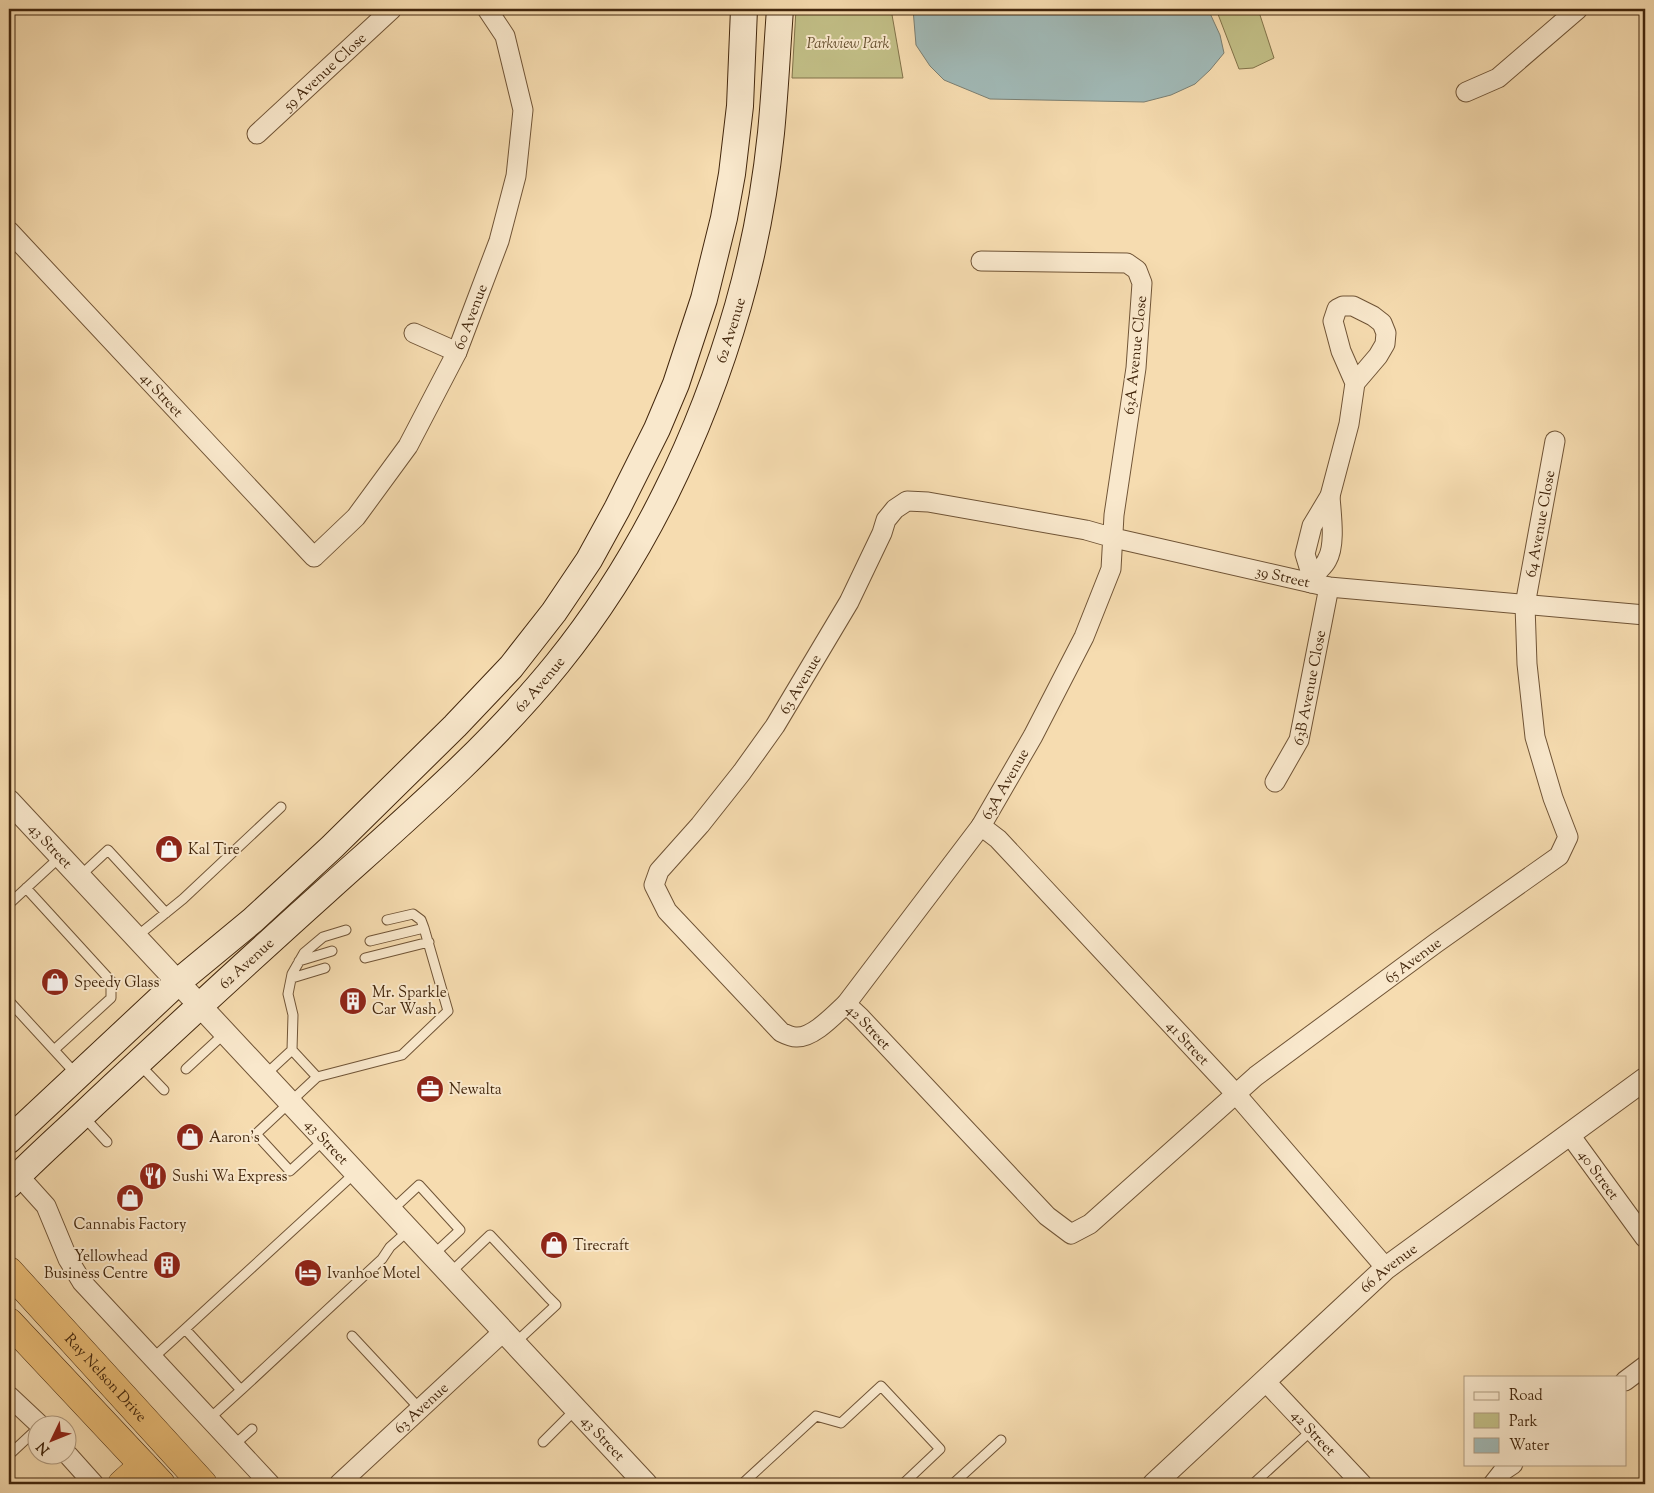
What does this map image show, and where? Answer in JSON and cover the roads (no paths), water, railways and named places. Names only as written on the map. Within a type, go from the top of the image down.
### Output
[{"type":"highway","name":"Ray Nelson Drive","points":[[9,1271],[203,1484]]},
{"type":"highway","name":"Ray Nelson Drive","points":[[9,1322],[161,1484]]},
{"type":"highway","points":[[122,1484],[143,1465]]},
{"type":"main road","name":"62 Avenue","points":[[9,1140],[178,982],[268,907],[455,726],[511,667],[554,612],[589,560],[657,429],[676,384],[704,300],[724,218],[732,174],[740,106],[744,9]]},
{"type":"main road","name":"62 Avenue","points":[[14,1180],[200,1005],[430,798],[511,718],[558,662],[588,622],[641,540],[685,454],[727,342],[741,295],[755,234],[770,137],[780,9]]},
{"type":"street","name":"59 Avenue Close","points":[[257,134],[392,9]]},
{"type":"street","name":"60 Avenue","points":[[314,557],[356,517],[408,446],[457,352],[499,242],[516,176],[523,110],[505,36],[487,9]]},
{"type":"street","points":[[1466,92],[1498,78],[1578,9]]},
{"type":"street","name":"41 Street","points":[[10,237],[314,557]]},
{"type":"street","name":"63A Avenue Close","points":[[981,261],[1127,263],[1137,270],[1142,283],[1136,368],[1114,515],[1114,538]]},
{"type":"street","points":[[414,333],[457,352]]},
{"type":"street","points":[[1312,580],[1305,554],[1312,526],[1330,496],[1349,424],[1355,382]]},
{"type":"street","name":"64 Avenue Close","points":[[1525,605],[1555,441]]},
{"type":"street","name":"63 Avenue","points":[[659,871],[742,772],[775,726],[849,602],[882,533],[886,520],[895,509],[908,501],[928,502]]},
{"type":"street","name":"39 Street","points":[[928,502],[1086,530],[1114,538],[1312,580],[1329,587],[1645,615]]},
{"type":"street","name":"63A Avenue","points":[[846,1004],[980,826],[1033,736],[1084,637],[1110,569],[1114,538]]},
{"type":"street","name":"63B Avenue Close","points":[[1275,782],[1299,740],[1329,587]]},
{"type":"street","name":"65 Avenue","points":[[1071,1234],[1090,1224],[1235,1093],[1428,949],[1559,856],[1568,836],[1553,798],[1535,737],[1527,664],[1525,605]]},
{"type":"street","name":"43 Street","points":[[9,800],[576,1409],[639,1482]]},
{"type":"street","name":"41 Street","points":[[980,826],[998,839],[1235,1093],[1386,1268]]},
{"type":"street","name":"42 Street","points":[[659,871],[654,885],[666,911],[781,1032],[795,1038],[808,1035],[846,1004],[1047,1216],[1071,1234]]},
{"type":"street","name":"66 Avenue","points":[[1154,1484],[1386,1268],[1645,1079]]},
{"type":"street","name":"40 Street","points":[[1570,1134],[1645,1238]]},
{"type":"street","points":[[14,1180],[46,1206],[68,1259],[82,1282],[270,1484]]},
{"type":"street","name":"63 Avenue","points":[[339,1484],[420,1409],[509,1337]]},
{"type":"street","points":[[1626,1380],[1645,1366]]},
{"type":"street","name":"42 Street","points":[[1265,1381],[1362,1484]]},
{"type":"street","points":[[9,1396],[31,1416]]},
{"type":"street","points":[[78,1466],[94,1484]]},
{"type":"street","points":[[1492,1484],[1510,1466]]},
{"type":"lane","points":[[136,937],[183,899],[281,807]]},
{"type":"lane","points":[[80,877],[108,850],[166,913]]},
{"type":"lane","points":[[9,904],[61,856]]},
{"type":"lane","points":[[26,888],[111,980],[111,998],[54,1050]]},
{"type":"lane","points":[[325,1139],[290,1172],[256,1134],[317,1077],[402,1055],[448,1010],[429,942],[420,920],[413,914],[387,920]]},
{"type":"lane","points":[[370,941],[424,928]]},
{"type":"lane","points":[[317,1077],[292,1050],[293,1015],[288,994],[292,978],[304,953],[323,937],[346,930]]},
{"type":"lane","points":[[365,958],[429,942]]},
{"type":"lane","points":[[300,961],[332,952]]},
{"type":"lane","points":[[292,978],[325,968]]},
{"type":"lane","points":[[9,1001],[78,1076]]},
{"type":"lane","points":[[186,1069],[226,1033]]},
{"type":"lane","points":[[265,1076],[292,1050]]},
{"type":"lane","points":[[137,1063],[164,1090]]},
{"type":"lane","points":[[82,1115],[107,1142]]},
{"type":"lane","points":[[153,1358],[356,1172]]},
{"type":"lane","points":[[391,1211],[419,1186],[460,1230],[433,1255]]},
{"type":"lane","points":[[209,1419],[382,1258],[390,1247],[409,1230]]},
{"type":"lane","points":[[450,1273],[490,1235],[556,1305],[509,1337]]},
{"type":"lane","points":[[185,1329],[241,1390]]},
{"type":"lane","points":[[352,1336],[420,1409]]},
{"type":"lane","points":[[742,1484],[816,1416],[841,1424],[880,1386],[940,1450],[903,1484]]},
{"type":"lane","points":[[543,1442],[576,1409]]},
{"type":"lane","points":[[234,1445],[252,1428]]},
{"type":"lane","points":[[1253,1484],[1312,1430]]},
{"type":"lane","points":[[9,1455],[28,1437]]},
{"type":"lane","points":[[957,1484],[955,1482],[1000,1440]]},
{"type":"water","points":[[913,9],[1208,9],[1220,35],[1224,53],[1195,84],[1171,95],[1144,102],[990,99],[944,80],[930,66],[916,45]]},
{"type":"place","name":"Kal Tire","points":[[169,849]]},
{"type":"place","name":"Speedy Glass","points":[[55,982]]},
{"type":"place","name":"Mr. Sparkle Car Wash","points":[[353,1001]]},
{"type":"place","name":"Newalta","points":[[430,1089]]},
{"type":"place","name":"Aaron's","points":[[190,1137]]},
{"type":"place","name":"Sushi Wa Express","points":[[153,1176]]},
{"type":"place","name":"Cannabis Factory","points":[[130,1198]]},
{"type":"place","name":"Tirecraft","points":[[554,1245]]},
{"type":"place","name":"Yellowhead Business Centre","points":[[167,1265]]},
{"type":"place","name":"Ivanhoe Motel","points":[[308,1273]]},
{"type":"park label","name":"Parkview Park","points":[[848,43]]}]
